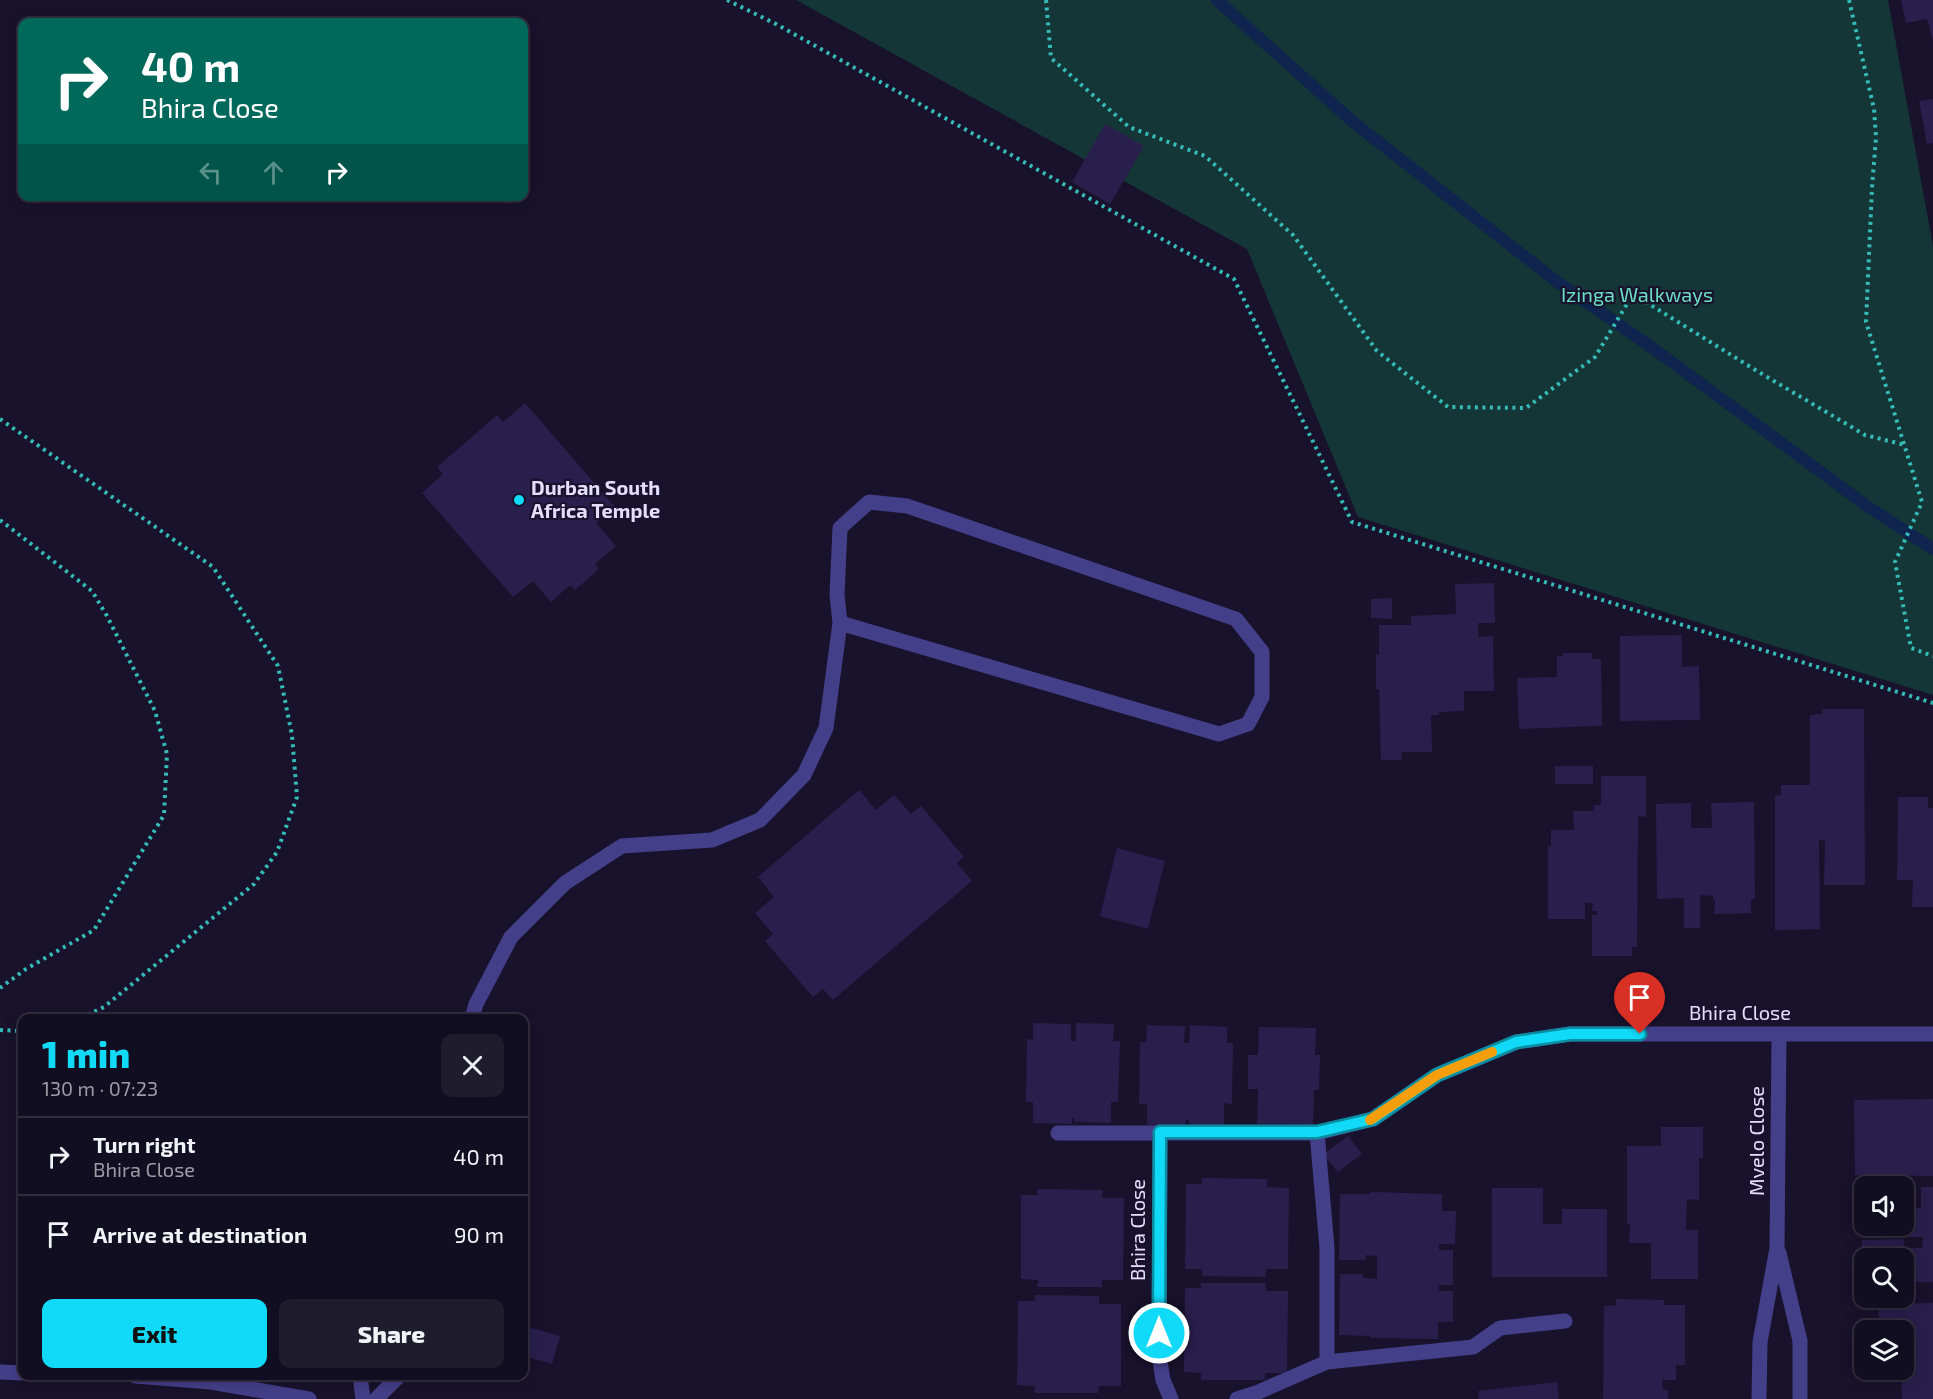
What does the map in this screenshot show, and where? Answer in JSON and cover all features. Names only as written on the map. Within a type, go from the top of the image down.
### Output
[{"type":"street","points":[[473,1014],[476,1004],[511,937],[565,883],[622,846],[712,840],[760,820],[804,776],[826,728],[840,623],[837,595],[840,528],[869,501],[907,506],[1236,619],[1262,652],[1262,697],[1248,724],[1219,734],[840,623]]},
{"type":"street","name":"Bhira Close","points":[[1058,1133],[1317,1132],[1373,1119],[1437,1075],[1516,1042],[1570,1034],[1933,1034]]},
{"type":"street","name":"Mvelo Close","points":[[1759,1399],[1760,1342],[1777,1248],[1779,1034]]},
{"type":"street","name":"Bhira Close","points":[[1160,1132],[1159,1355],[1163,1380],[1171,1399]]},
{"type":"street","points":[[1317,1132],[1327,1248],[1327,1362]]},
{"type":"street","name":"Mvelo Close","points":[[1777,1248],[1800,1341],[1800,1399]]},
{"type":"street","points":[[1237,1399],[1256,1394],[1327,1362],[1473,1347],[1500,1329],[1564,1321]]},
{"type":"street","points":[[0,1372],[18,1373]]},
{"type":"street","points":[[186,1380],[211,1382],[309,1399]]},
{"type":"street","points":[[361,1380],[363,1399]]},
{"type":"street","points":[[376,1399],[395,1380]]},
{"type":"path","points":[[727,0],[776,24],[1234,279],[1352,522],[1933,703]]},
{"type":"path","points":[[1046,0],[1051,58],[1129,127],[1205,156],[1293,235],[1377,351],[1448,407],[1526,408],[1595,357],[1633,294],[1865,435],[1905,446]]},
{"type":"path","points":[[1849,0],[1874,109],[1876,137],[1866,322],[1922,502],[1895,562],[1911,648],[1933,656]]},
{"type":"path","points":[[0,419],[213,567],[278,666],[292,735],[297,797],[277,852],[254,885],[104,1007],[89,1014]]},
{"type":"path","points":[[0,520],[92,591],[156,711],[167,754],[164,815],[94,930],[26,969],[0,988]]},
{"type":"path","points":[[0,1030],[18,1031]]},
{"type":"green space","name":"Izinga Walkways","points":[[796,0],[1888,0],[1933,246],[1933,695],[1358,517],[1247,249]]},
{"type":"building","points":[[1901,0],[1933,0],[1933,42],[1927,19],[1906,23]]},
{"type":"building","points":[[1933,99],[1933,143],[1927,144],[1919,101]]},
{"type":"building","points":[[1105,124],[1144,146],[1110,204],[1072,182]]},
{"type":"building","name":"Durban South Africa Temple","points":[[525,403],[615,507],[596,523],[616,546],[595,564],[599,569],[575,590],[570,585],[551,602],[533,581],[513,597],[422,493],[443,474],[437,467],[497,415],[503,422]]},
{"type":"building","points":[[1494,583],[1495,623],[1478,623],[1478,637],[1493,636],[1494,691],[1464,691],[1464,711],[1439,712],[1439,715],[1431,715],[1432,752],[1401,752],[1402,760],[1381,760],[1379,689],[1376,689],[1379,625],[1411,625],[1411,616],[1456,614],[1455,584]]},
{"type":"building","points":[[1392,598],[1392,619],[1371,618],[1371,599]]},
{"type":"building","points":[[1682,635],[1682,667],[1699,666],[1700,720],[1620,721],[1620,636]]},
{"type":"building","points":[[1563,653],[1592,653],[1592,659],[1601,659],[1602,726],[1519,729],[1517,678],[1557,677],[1557,656],[1563,656]]},
{"type":"building","points":[[1822,709],[1864,709],[1865,885],[1824,885],[1825,841],[1819,840],[1820,929],[1775,930],[1775,796],[1781,795],[1781,785],[1810,785],[1810,715],[1822,714]]},
{"type":"building","points":[[1555,766],[1593,766],[1593,784],[1555,784]]},
{"type":"building","points":[[1601,776],[1646,776],[1646,817],[1638,816],[1637,947],[1632,947],[1632,956],[1592,956],[1592,915],[1597,915],[1597,911],[1592,911],[1593,903],[1585,903],[1585,919],[1548,919],[1548,846],[1551,846],[1551,830],[1574,830],[1573,811],[1594,811],[1594,805],[1601,805]]},
{"type":"building","points":[[859,790],[876,810],[894,795],[911,814],[921,806],[964,857],[957,863],[972,881],[833,1000],[823,989],[813,997],[765,941],[773,934],[755,913],[774,897],[758,877]]},
{"type":"building","points":[[1898,797],[1928,797],[1928,808],[1933,808],[1933,907],[1912,907],[1913,880],[1897,880]]},
{"type":"building","points":[[1754,802],[1755,899],[1751,899],[1751,913],[1714,914],[1715,899],[1713,896],[1700,895],[1700,928],[1684,928],[1684,898],[1657,899],[1656,804],[1691,803],[1691,828],[1712,828],[1711,803]]},
{"type":"building","points":[[1117,848],[1165,861],[1148,929],[1100,916]]},
{"type":"building","points":[[1033,1023],[1071,1024],[1071,1041],[1076,1041],[1076,1023],[1114,1024],[1113,1041],[1120,1041],[1118,1102],[1111,1102],[1111,1123],[1075,1122],[1075,1118],[1072,1118],[1072,1124],[1033,1123],[1033,1102],[1026,1102],[1027,1039],[1033,1040]]},
{"type":"building","points":[[1147,1025],[1185,1026],[1184,1043],[1189,1043],[1190,1025],[1227,1027],[1227,1043],[1233,1043],[1232,1104],[1224,1103],[1224,1125],[1189,1125],[1189,1120],[1186,1120],[1185,1126],[1147,1125],[1147,1104],[1139,1104],[1140,1042],[1146,1042]]},
{"type":"building","points":[[1259,1027],[1316,1028],[1315,1055],[1320,1055],[1319,1090],[1314,1090],[1313,1125],[1257,1124],[1258,1089],[1248,1089],[1248,1055],[1258,1055]]},
{"type":"building","points":[[1933,1099],[1933,1176],[1855,1175],[1854,1100]]},
{"type":"building","points":[[1661,1127],[1703,1127],[1703,1158],[1699,1158],[1699,1200],[1687,1199],[1686,1230],[1698,1230],[1698,1279],[1651,1279],[1651,1243],[1629,1243],[1627,1146],[1661,1146]]},
{"type":"building","points":[[1348,1136],[1362,1154],[1338,1172],[1323,1154]]},
{"type":"building","points":[[1202,1178],[1267,1179],[1267,1187],[1289,1188],[1288,1269],[1266,1269],[1266,1277],[1202,1276],[1202,1269],[1185,1269],[1186,1184],[1202,1184]]},
{"type":"building","points":[[1921,1187],[1933,1187],[1933,1282],[1914,1282],[1914,1248],[1922,1248],[1923,1237],[1900,1237],[1914,1236],[1914,1208],[1921,1208]]},
{"type":"building","points":[[1492,1188],[1543,1188],[1543,1224],[1562,1224],[1562,1209],[1607,1209],[1607,1277],[1492,1277]]},
{"type":"building","points":[[1037,1189],[1103,1190],[1102,1198],[1124,1198],[1123,1280],[1102,1280],[1102,1287],[1037,1287],[1038,1280],[1021,1279],[1021,1195],[1038,1195]]},
{"type":"building","points":[[1371,1192],[1442,1194],[1442,1211],[1456,1211],[1455,1244],[1439,1244],[1439,1250],[1453,1250],[1453,1285],[1439,1285],[1439,1291],[1453,1291],[1453,1322],[1438,1322],[1438,1339],[1339,1335],[1340,1274],[1363,1274],[1363,1278],[1377,1279],[1377,1256],[1366,1255],[1366,1260],[1339,1260],[1340,1194],[1370,1194]]},
{"type":"building","points":[[1904,1239],[1904,1248],[1862,1248],[1862,1240]]},
{"type":"building","points":[[1201,1283],[1266,1283],[1266,1291],[1288,1291],[1287,1373],[1265,1373],[1265,1380],[1201,1380],[1201,1373],[1184,1372],[1185,1288],[1201,1288]]},
{"type":"building","points":[[1035,1295],[1099,1296],[1099,1304],[1121,1304],[1121,1386],[1099,1386],[1098,1393],[1035,1393],[1034,1386],[1017,1385],[1018,1301],[1035,1301]]},
{"type":"building","points":[[1616,1299],[1664,1300],[1664,1305],[1685,1305],[1685,1365],[1676,1365],[1676,1380],[1662,1380],[1663,1390],[1668,1390],[1668,1399],[1603,1399],[1604,1306],[1616,1305]]},
{"type":"building","points":[[1914,1303],[1933,1303],[1933,1399],[1902,1399],[1901,1380],[1914,1380],[1914,1320],[1879,1320],[1879,1308],[1914,1308]]},
{"type":"building","points":[[528,1327],[560,1336],[552,1364],[528,1357]]},
{"type":"building","points":[[1557,1382],[1559,1399],[1479,1399],[1478,1391]]},
{"type":"waterway","points":[[1217,0],[1353,122],[1556,281],[1654,349],[1867,506],[1933,549]]},
{"type":"slow traffic","points":[[1370,1120],[1437,1075],[1492,1052]]},
{"type":"place","name":"Durban South Africa Temple","points":[[519,500]]},
{"type":"route","points":[[1159,1333],[1160,1132],[1317,1132],[1373,1119],[1437,1075],[1516,1042],[1570,1034],[1640,1034]]}]
